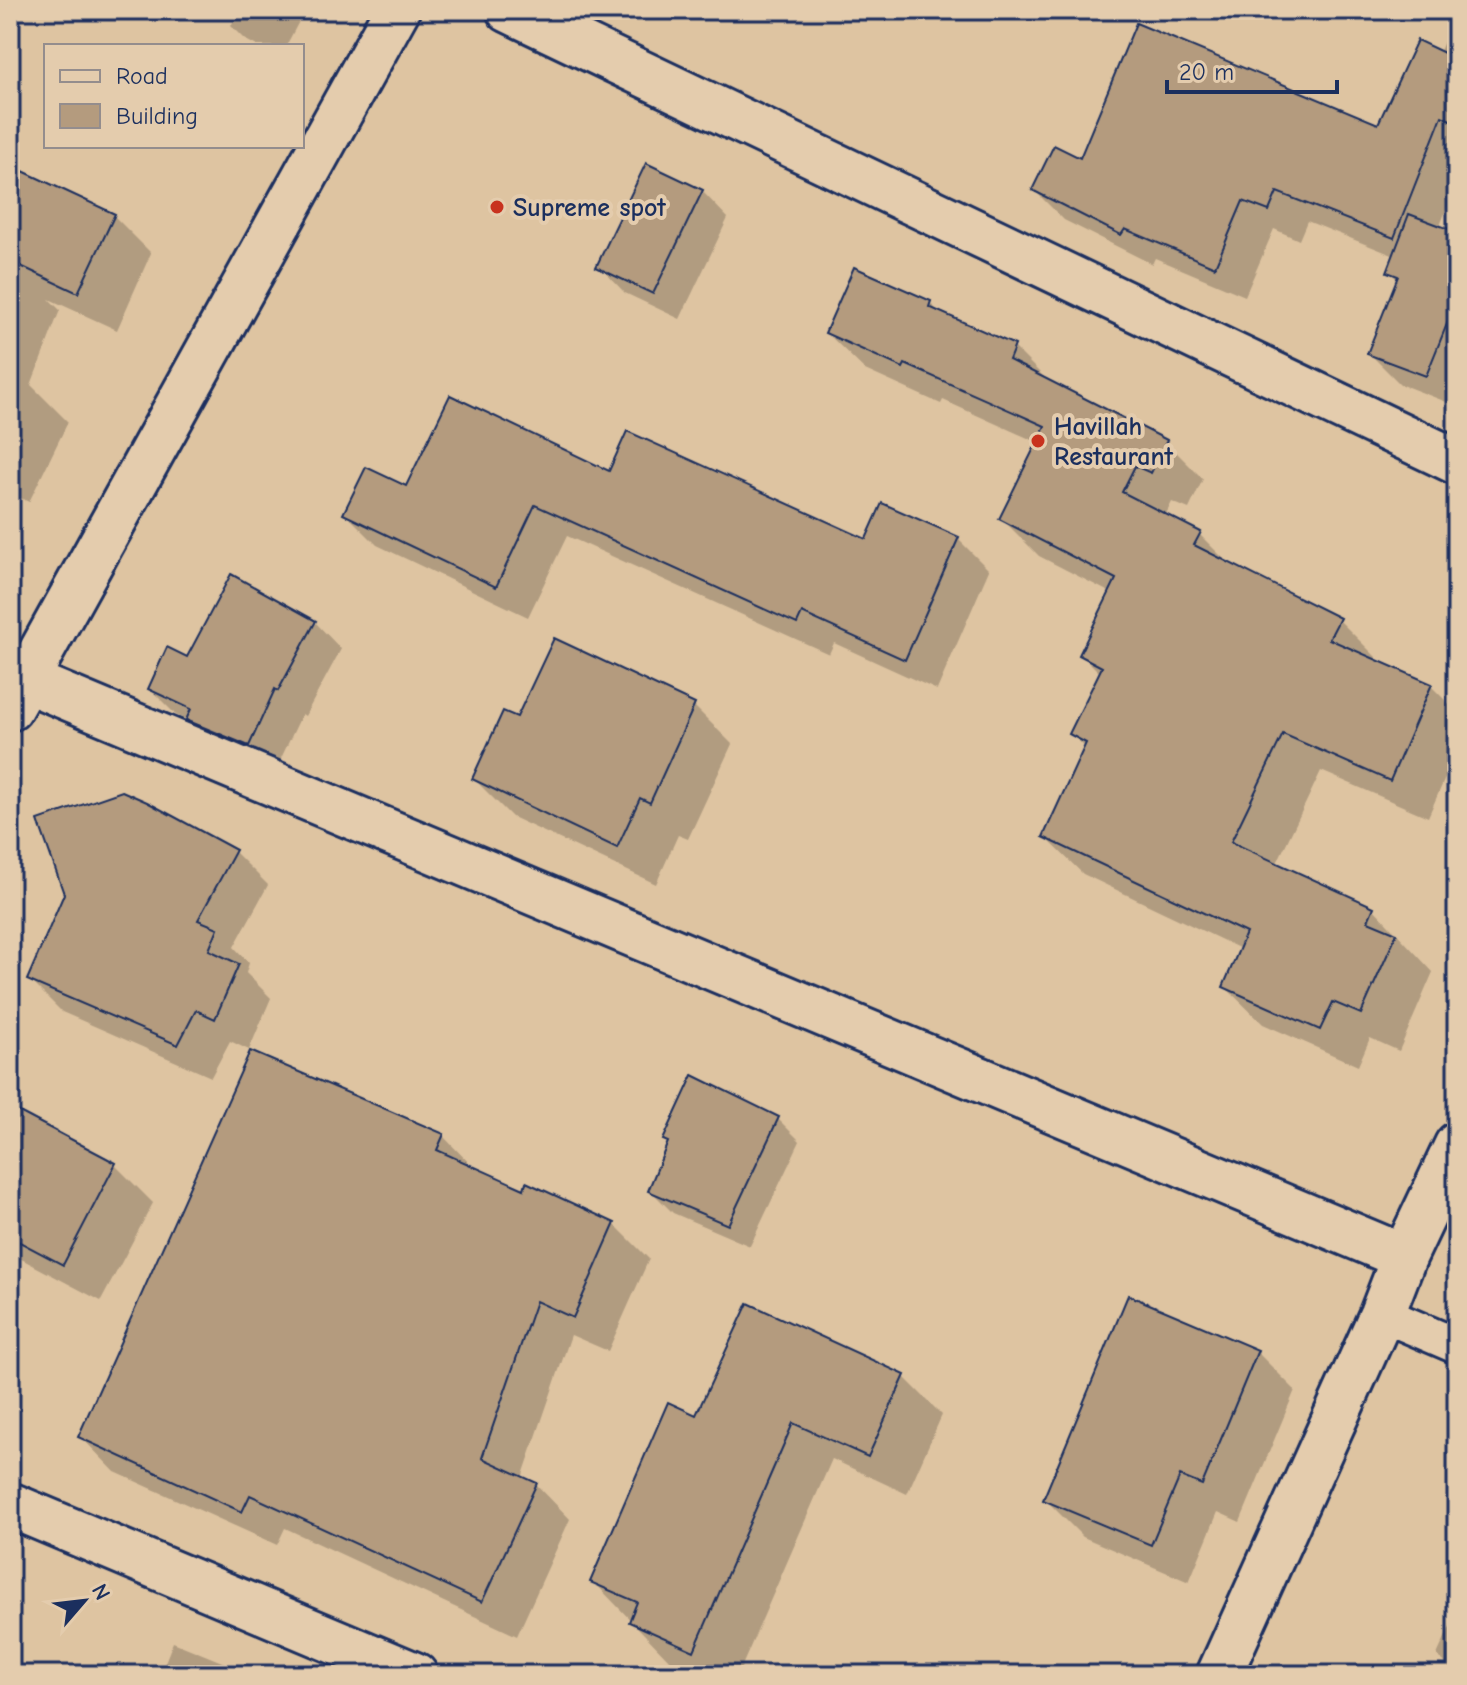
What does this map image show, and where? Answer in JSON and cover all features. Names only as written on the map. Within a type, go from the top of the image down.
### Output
[{"type":"street","points":[[397,10],[18,694],[1404,1257]]},
{"type":"street","points":[[509,10],[1457,462]]},
{"type":"street","points":[[1219,1675],[1382,1314],[1404,1257],[1457,1145]]},
{"type":"street","points":[[10,1505],[415,1675]]},
{"type":"lane","points":[[1382,1314],[1457,1346]]},
{"type":"building","points":[[1136,23],[1378,124],[1417,40],[1457,59],[1457,123],[1442,116],[1394,238],[1277,192],[1269,211],[1243,201],[1215,267],[1125,229],[1121,235],[1032,190],[1054,145],[1080,158]]},
{"type":"building","points":[[646,163],[703,190],[653,294],[596,267]]},
{"type":"building","points":[[10,165],[115,214],[78,293],[10,261]]},
{"type":"building","points":[[1409,214],[1457,232],[1457,299],[1426,376],[1367,354],[1398,276],[1387,272]]},
{"type":"building","points":[[854,267],[931,301],[929,307],[1015,345],[1009,360],[1167,440],[1151,473],[1135,466],[1122,492],[1201,532],[1194,545],[1340,618],[1329,639],[1432,684],[1390,781],[1283,734],[1231,842],[1374,907],[1368,921],[1397,933],[1361,1014],[1333,1002],[1320,1030],[1223,987],[1246,933],[1043,837],[1086,743],[1069,734],[1102,667],[1079,655],[1116,579],[999,519],[1045,426],[905,364],[903,368],[825,333]]},
{"type":"building","points":[[450,395],[609,471],[627,431],[866,539],[882,503],[959,537],[905,660],[802,613],[797,624],[535,505],[496,587],[343,514],[366,467],[406,486]]},
{"type":"building","points":[[231,574],[316,621],[278,691],[275,689],[249,746],[186,720],[191,709],[148,689],[167,647],[187,657]]},
{"type":"building","points":[[554,638],[695,704],[650,803],[640,798],[617,848],[472,779],[503,711],[517,717]]},
{"type":"building","points":[[122,791],[236,850],[198,920],[218,928],[209,950],[239,964],[215,1019],[196,1010],[178,1045],[27,980],[64,894],[38,820]]},
{"type":"building","points":[[250,1051],[444,1134],[437,1150],[524,1189],[526,1182],[615,1223],[573,1318],[536,1301],[482,1458],[537,1483],[482,1602],[250,1495],[242,1512],[78,1437]]},
{"type":"building","points":[[693,1075],[779,1117],[728,1225],[648,1191],[668,1142],[663,1140]]},
{"type":"building","points":[[10,1107],[116,1163],[63,1265],[10,1237]]},
{"type":"building","points":[[1128,1295],[1258,1350],[1202,1485],[1180,1476],[1151,1545],[1043,1500]]},
{"type":"building","points":[[748,1303],[905,1375],[868,1457],[793,1423],[694,1651],[629,1622],[637,1602],[590,1582],[668,1402],[696,1415]]},
{"type":"place","name":"Supreme spot","points":[[497,207]]},
{"type":"place","name":"Havillah Restaurant","points":[[1038,441]]}]
